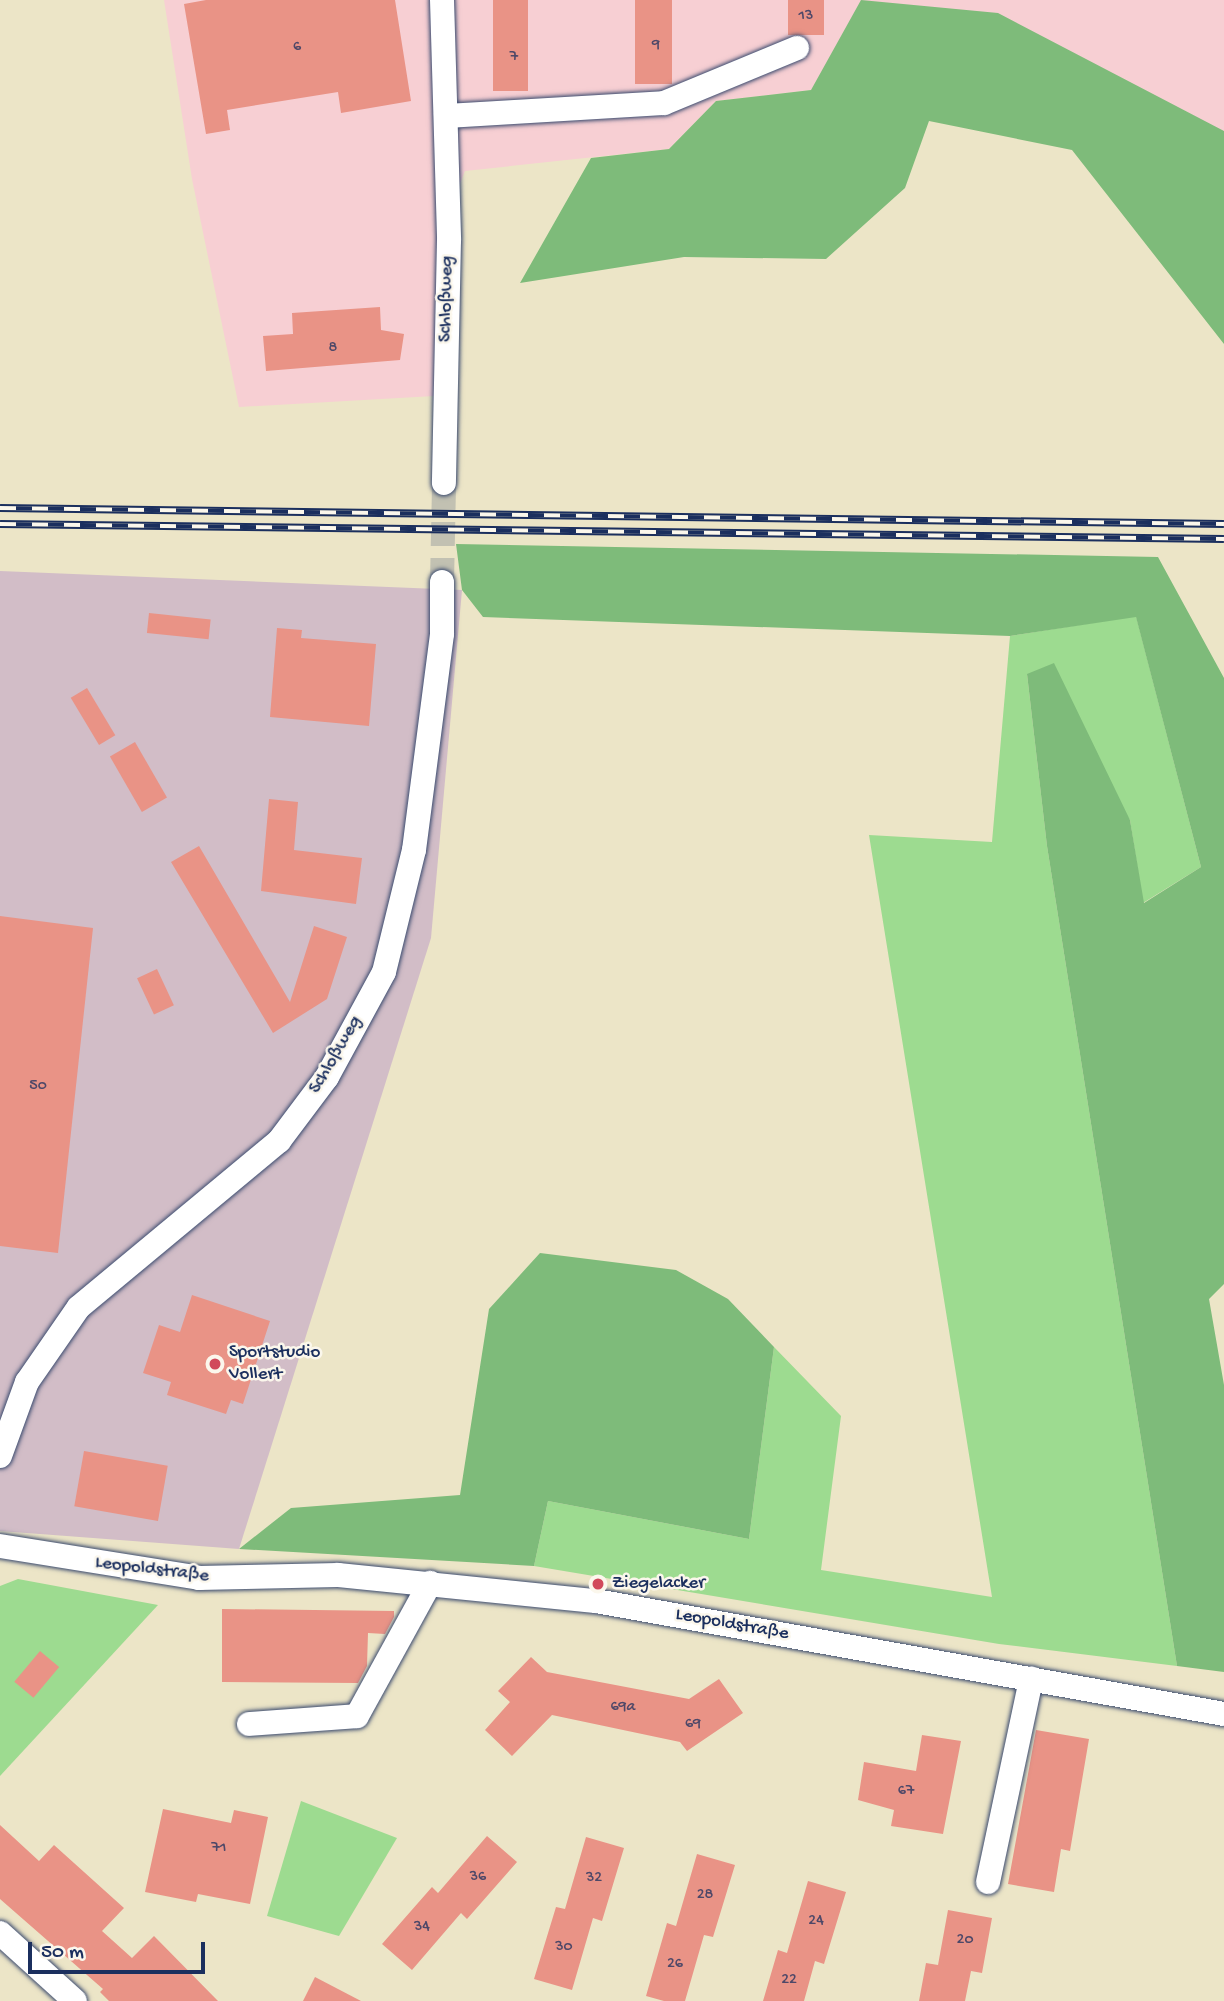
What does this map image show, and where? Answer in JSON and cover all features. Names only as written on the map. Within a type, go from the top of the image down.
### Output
[{"type":"street","name":"Schloßweg","points":[[442,0],[446,116],[444,482]]},
{"type":"street","points":[[446,116],[664,103],[797,48]]},
{"type":"street","name":"Schloßweg","points":[[0,1456],[27,1382],[79,1307],[279,1141],[327,1077],[384,972],[414,850],[442,634],[442,582]]},
{"type":"street","name":"Leopoldstraße","points":[[0,1546],[199,1578],[338,1575],[596,1601],[1224,1714]]},
{"type":"street","points":[[249,1724],[357,1716],[430,1583]]},
{"type":"street","points":[[988,1882],[1031,1679]]},
{"type":"street","points":[[0,1933],[75,2001]]},
{"type":"shaded area","points":[[164,0],[1224,0],[1224,165],[811,90],[716,101],[669,149],[465,171],[437,243],[434,396],[239,407],[192,179]]},
{"type":"shaded area","points":[[0,571],[462,590],[431,938],[239,1549],[0,1531]]},
{"type":"green space","points":[[861,0],[998,13],[1224,131],[1224,344],[1072,150],[929,121],[905,188],[826,259],[684,257],[520,283],[591,158],[669,149],[716,101],[811,90]]},
{"type":"green space","points":[[456,544],[1158,557],[1224,678],[1224,1284],[1209,1299],[1224,1385],[1224,1672],[1177,1666],[1047,846],[1027,674],[1054,663],[1130,820],[1144,903],[1201,867],[1136,617],[1010,636],[483,617],[462,590]]},
{"type":"green space","points":[[1136,616],[1201,867],[1143,903],[1130,820],[1027,674],[1047,846],[1177,1666],[999,1644],[534,1566],[548,1501],[749,1539],[774,1347],[841,1416],[821,1570],[992,1597],[869,835],[992,842],[1010,636]]},
{"type":"green space","points":[[540,1253],[676,1270],[728,1299],[774,1347],[749,1539],[548,1501],[534,1566],[239,1549],[291,1508],[460,1495],[489,1309]]},
{"type":"green space","points":[[18,1579],[158,1605],[0,1776],[0,1586]]},
{"type":"green space","points":[[301,1801],[397,1838],[339,1936],[267,1916]]},
{"type":"building","points":[[206,0],[395,0],[411,101],[341,113],[338,92],[227,110],[230,130],[206,134],[184,4]]},
{"type":"building","points":[[493,0],[528,0],[528,91],[493,91]]},
{"type":"building","points":[[635,0],[672,0],[672,84],[635,84]]},
{"type":"building","points":[[788,0],[824,0],[824,35],[788,35]]},
{"type":"building","points":[[380,307],[381,330],[404,334],[400,360],[266,371],[263,336],[293,334],[292,313]]},
{"type":"building","points":[[149,613],[211,619],[209,639],[147,633]]},
{"type":"building","points":[[277,628],[302,630],[301,638],[376,644],[369,726],[270,717]]},
{"type":"building","points":[[87,688],[115,735],[99,745],[71,698]]},
{"type":"building","points":[[135,742],[167,797],[142,812],[110,757]]},
{"type":"building","points":[[269,799],[298,802],[294,850],[362,858],[356,904],[261,891]]},
{"type":"building","points":[[199,846],[290,1002],[314,926],[347,937],[327,999],[273,1033],[171,862]]},
{"type":"building","points":[[0,916],[93,928],[58,1253],[0,1246]]},
{"type":"building","points":[[157,969],[174,1005],[154,1015],[137,978]]},
{"type":"building","points":[[192,1295],[270,1321],[243,1404],[231,1400],[226,1414],[167,1395],[171,1382],[143,1373],[159,1325],[180,1332]]},
{"type":"building","points":[[84,1451],[168,1466],[158,1521],[74,1506]]},
{"type":"building","points":[[222,1609],[394,1611],[394,1617],[385,1634],[368,1633],[367,1666],[358,1683],[222,1682]]},
{"type":"building","points":[[40,1651],[59,1667],[33,1698],[14,1682]]},
{"type":"building","points":[[531,1657],[547,1672],[689,1699],[719,1679],[743,1713],[687,1751],[680,1742],[552,1715],[512,1756],[485,1730],[510,1702],[498,1691]]},
{"type":"building","points":[[1036,1730],[1089,1739],[1070,1851],[1061,1849],[1054,1892],[1008,1884]]},
{"type":"building","points":[[922,1735],[961,1741],[943,1834],[891,1826],[894,1810],[858,1800],[864,1762],[916,1771]]},
{"type":"building","points":[[163,1809],[231,1823],[234,1810],[268,1817],[250,1904],[198,1894],[196,1902],[145,1892]]},
{"type":"building","points":[[0,1825],[39,1861],[54,1845],[124,1908],[102,1931],[132,1958],[154,1936],[218,2001],[109,2001],[100,1992],[103,1989],[0,1899]]},
{"type":"building","points":[[487,1836],[517,1862],[467,1919],[461,1913],[412,1970],[382,1944],[432,1887],[438,1893]]},
{"type":"building","points":[[586,1837],[624,1848],[602,1921],[593,1918],[572,1990],[534,1979],[556,1907],[565,1909]]},
{"type":"building","points":[[697,1854],[735,1865],[713,1937],[704,1935],[685,2001],[664,2001],[646,1996],[667,1923],[676,1926]]},
{"type":"building","points":[[808,1881],[846,1892],[824,1964],[815,1961],[804,2001],[763,2001],[778,1950],[787,1953]]},
{"type":"building","points":[[948,1910],[992,1918],[982,1973],[971,1971],[965,2001],[919,2001],[926,1963],[938,1965]]},
{"type":"building","points":[[315,1977],[361,2001],[303,2001]]},
{"type":"tunnel","points":[[442,582],[444,483]]},
{"type":"railway","points":[[0,508],[1224,524]]},
{"type":"railway","points":[[0,524],[1224,539]]},
{"type":"place","name":"Sportstudio Vollert","points":[[215,1364]]},
{"type":"place","name":"Ziegelacker","points":[[598,1584]]}]
